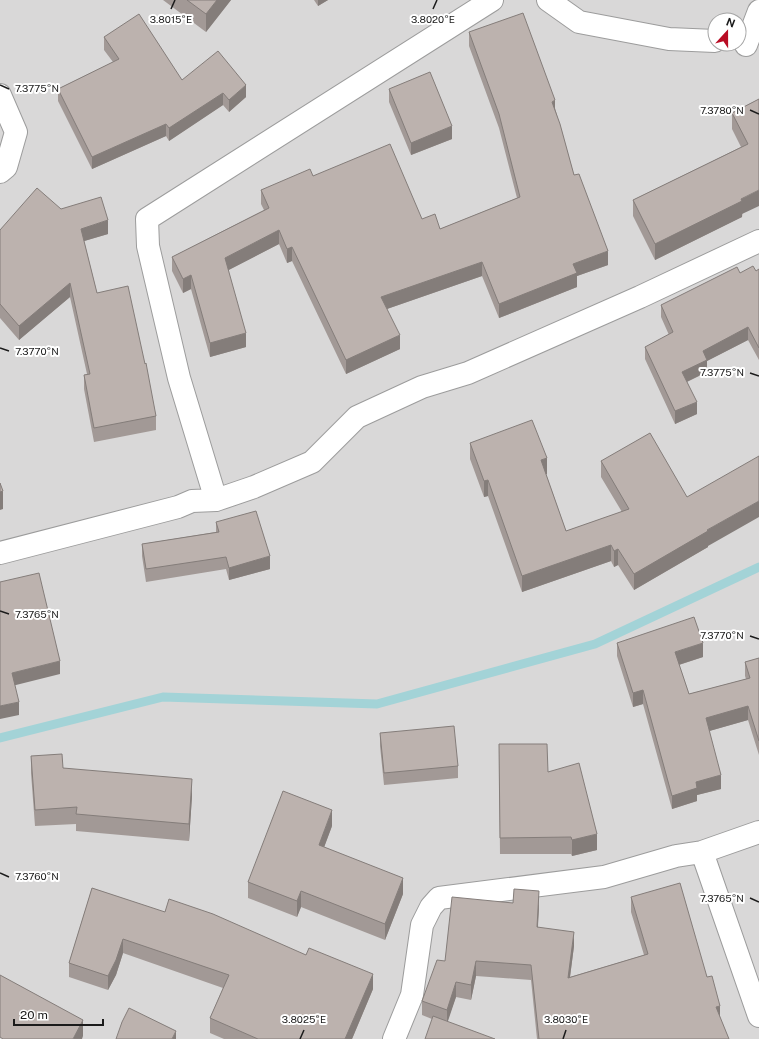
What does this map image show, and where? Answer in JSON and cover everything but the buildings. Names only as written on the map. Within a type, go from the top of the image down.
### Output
[{"type":"street","points":[[216,500],[179,378],[148,246],[147,219],[492,0]]},
{"type":"street","points":[[548,0],[579,22],[670,39],[707,41]]},
{"type":"street","points":[[748,48],[759,11]]},
{"type":"street","points":[[0,95],[16,132],[6,168],[0,172]]},
{"type":"street","points":[[0,553],[192,501],[216,500],[254,487],[312,462],[357,417],[422,387],[475,369],[640,297],[759,241]]},
{"type":"street","points":[[394,1039],[412,995],[422,925],[431,907],[439,898],[604,877],[676,856],[702,852],[759,832]]},
{"type":"street","points":[[702,852],[759,1016]]},
{"type":"shaded area","points":[[0,0],[759,0],[759,1039],[0,1039]]},
{"type":"waterway","points":[[0,738],[163,697],[377,704],[595,644],[759,567]]}]
